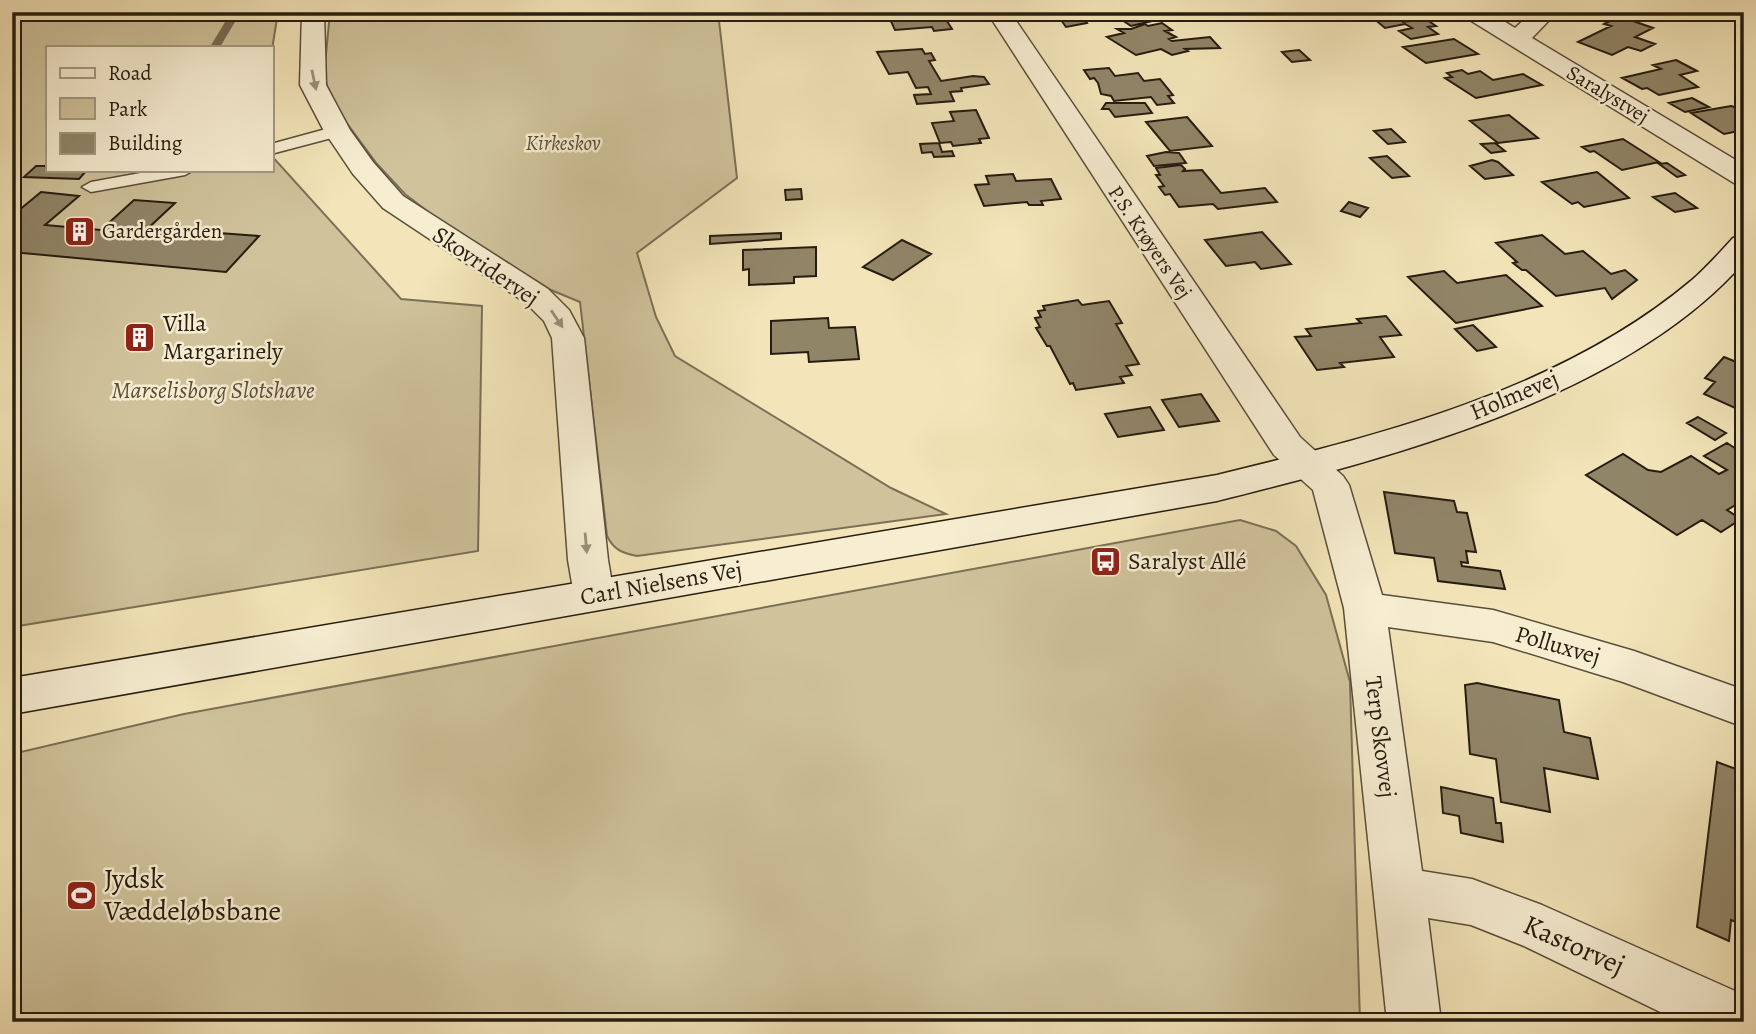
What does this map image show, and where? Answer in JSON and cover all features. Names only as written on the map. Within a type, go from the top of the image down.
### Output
[{"type":"street","name":"Skovridervej","points":[[313,12],[313,85],[337,131],[363,168],[393,202],[537,296],[558,317],[568,338],[588,561],[594,595]]},
{"type":"street","name":"P.S. Krøyers Vej","points":[[998,12],[1287,446],[1309,466]]},
{"type":"street","name":"Saralystvej","points":[[1473,12],[1744,177]]},
{"type":"street","points":[[1517,39],[1546,12]]},
{"type":"street","name":"Holmevej","points":[[1702,288],[1744,244]]},
{"type":"street","name":"Holmevej","points":[[1309,466],[1410,436],[1550,380],[1604,354],[1702,288],[1744,269]]},
{"type":"street","name":"Carl Nielsens Vej","points":[[12,696],[1217,488],[1309,466]]},
{"type":"street","name":"Terp Skovvej","points":[[1309,466],[1330,485],[1365,608],[1414,1022]]},
{"type":"street","name":"Polluxvej","points":[[1365,608],[1493,626],[1634,668],[1744,709]]},
{"type":"street","name":"Kastorvej","points":[[1400,890],[1472,902],[1542,929],[1741,1022]]},
{"type":"lane","points":[[273,148],[337,131]]},
{"type":"lane","points":[[91,187],[174,172]]},
{"type":"green space","name":"Marselisborg Slotshave","points":[[12,12],[278,12],[273,46],[46,46],[46,172],[273,172],[273,157],[401,299],[482,306],[478,551],[12,627]]},
{"type":"green space","name":"Kirkeskov","points":[[330,12],[718,12],[737,178],[637,253],[656,317],[675,356],[891,488],[946,514],[637,556],[616,548],[607,536],[580,302],[551,290],[440,221],[405,194],[377,164],[332,103],[324,75]]},
{"type":"green space","points":[[1240,520],[1276,531],[1296,546],[1326,595],[1350,682],[1360,1022],[12,1022],[12,754],[184,714]]},
{"type":"building","points":[[898,12],[924,12],[928,19],[945,18],[952,29],[934,31],[932,27],[895,30],[888,15]]},
{"type":"building","points":[[1049,12],[1080,12],[1087,23],[1066,27],[1061,20],[1055,21]]},
{"type":"building","points":[[1366,12],[1422,12],[1409,15],[1417,20],[1402,22],[1426,19],[1436,26],[1428,27],[1438,34],[1411,39],[1399,31],[1412,28],[1405,24],[1385,28]]},
{"type":"building","points":[[1152,13],[1161,19],[1131,26],[1122,20]]},
{"type":"building","points":[[1619,16],[1653,28],[1635,37],[1655,44],[1641,51],[1628,47],[1612,55],[1578,42],[1611,26],[1604,24]]},
{"type":"building","points":[[1162,23],[1172,30],[1165,31],[1176,37],[1169,39],[1172,41],[1210,37],[1220,48],[1185,49],[1188,51],[1172,55],[1161,49],[1136,55],[1107,37],[1124,33],[1117,29]]},
{"type":"building","points":[[1454,39],[1478,54],[1426,63],[1403,47]]},
{"type":"building","points":[[922,49],[925,54],[931,53],[935,60],[929,61],[941,81],[973,76],[984,77],[989,84],[950,92],[954,101],[917,104],[914,95],[931,94],[928,87],[916,88],[908,72],[889,74],[877,52]]},
{"type":"building","points":[[1299,50],[1310,60],[1292,62],[1282,52]]},
{"type":"building","points":[[1676,60],[1697,71],[1680,75],[1698,87],[1659,95],[1622,78],[1661,69],[1653,65]]},
{"type":"building","points":[[1109,68],[1115,76],[1138,73],[1144,81],[1160,79],[1173,95],[1168,96],[1174,103],[1157,105],[1151,97],[1114,101],[1111,96],[1101,94],[1098,83],[1094,78],[1090,79],[1084,70]]},
{"type":"building","points":[[1462,70],[1468,74],[1480,71],[1493,80],[1523,74],[1542,85],[1476,98],[1445,78],[1452,77],[1447,73]]},
{"type":"building","points":[[1692,98],[1709,107],[1685,112],[1669,103]]},
{"type":"building","points":[[1106,103],[1145,103],[1152,113],[1115,117],[1109,109],[1102,109]]},
{"type":"building","points":[[1731,106],[1744,110],[1744,130],[1724,134],[1691,113]]},
{"type":"building","points":[[976,110],[989,138],[979,139],[981,143],[953,146],[951,142],[940,143],[932,123],[954,121],[950,112]]},
{"type":"building","points":[[1509,115],[1538,138],[1498,143],[1470,121]]},
{"type":"building","points":[[1187,117],[1212,146],[1170,151],[1146,122]]},
{"type":"building","points":[[1391,129],[1405,142],[1388,144],[1374,131]]},
{"type":"building","points":[[1623,139],[1659,162],[1622,170],[1594,151],[1590,152],[1582,147]]},
{"type":"building","points":[[939,143],[942,152],[952,151],[954,156],[934,157],[932,152],[922,153],[920,144]]},
{"type":"building","points":[[1495,143],[1505,151],[1491,153],[1481,144]]},
{"type":"building","points":[[1166,152],[1179,153],[1186,163],[1154,166],[1147,156]]},
{"type":"building","points":[[1387,156],[1409,176],[1392,178],[1370,158]]},
{"type":"building","points":[[1492,160],[1513,175],[1485,179],[1470,166]]},
{"type":"building","points":[[1667,163],[1685,175],[1677,177],[1659,164]]},
{"type":"building","points":[[1181,165],[1185,169],[1183,171],[1202,170],[1221,193],[1265,188],[1277,202],[1218,209],[1213,204],[1179,207],[1170,194],[1165,195],[1159,187],[1164,186],[1156,175],[1160,175],[1156,168]]},
{"type":"building","points":[[36,166],[46,166],[46,172],[85,172],[79,179],[24,177]]},
{"type":"building","points":[[1597,172],[1629,198],[1584,207],[1578,202],[1572,204],[1542,182]]},
{"type":"building","points":[[1013,174],[1016,181],[1051,179],[1061,199],[1041,201],[1043,205],[1029,205],[1027,202],[984,206],[975,185],[989,184],[986,176]]},
{"type":"building","points":[[801,189],[802,199],[786,200],[785,190]]},
{"type":"building","name":"Gardergården","points":[[41,192],[79,196],[45,225],[101,230],[134,200],[175,203],[143,233],[212,239],[219,233],[259,236],[226,272],[12,252],[12,216]]},
{"type":"building","points":[[1675,193],[1697,208],[1675,212],[1653,197]]},
{"type":"building","points":[[1349,202],[1368,208],[1360,217],[1341,211]]},
{"type":"building","points":[[1262,232],[1291,264],[1261,269],[1255,262],[1226,266],[1205,240]]},
{"type":"building","points":[[781,233],[781,239],[710,244],[710,236]]},
{"type":"building","points":[[1542,235],[1565,254],[1583,251],[1611,274],[1625,270],[1637,280],[1612,299],[1605,288],[1556,296],[1526,270],[1513,263],[1517,262],[1496,243]]},
{"type":"building","points":[[902,240],[931,254],[893,280],[863,267]]},
{"type":"building","points":[[816,247],[816,276],[794,277],[794,283],[749,285],[749,269],[743,270],[743,250]]},
{"type":"building","points":[[1444,271],[1457,283],[1506,275],[1542,306],[1456,323],[1408,277]]},
{"type":"building","points":[[1078,300],[1082,305],[1109,301],[1122,323],[1116,324],[1139,364],[1126,366],[1132,375],[1120,377],[1124,383],[1076,390],[1036,328],[1040,327],[1035,318],[1041,317],[1038,311],[1045,310],[1043,306]]},
{"type":"building","points":[[1386,316],[1401,335],[1380,337],[1394,357],[1340,363],[1344,367],[1317,370],[1295,337],[1311,336],[1306,329],[1361,323],[1357,319]]},
{"type":"building","points":[[828,318],[829,328],[855,327],[859,359],[809,362],[808,352],[771,354],[771,321]]},
{"type":"building","points":[[1473,325],[1496,347],[1477,351],[1455,329]]},
{"type":"building","points":[[1724,357],[1744,365],[1744,412],[1704,394],[1715,382],[1705,378]]},
{"type":"building","points":[[1201,394],[1219,421],[1179,427],[1162,400]]},
{"type":"building","points":[[1150,407],[1164,430],[1118,437],[1105,414]]},
{"type":"building","points":[[1698,417],[1726,433],[1715,440],[1687,423]]},
{"type":"building","points":[[1727,443],[1744,454],[1744,500],[1727,510],[1741,519],[1721,532],[1702,520],[1677,535],[1586,475],[1623,454],[1648,470],[1661,472],[1691,456],[1719,474],[1727,470],[1704,456]]},
{"type":"building","points":[[1384,492],[1454,501],[1457,512],[1467,513],[1476,552],[1466,551],[1468,563],[1461,562],[1462,566],[1500,571],[1505,589],[1438,581],[1434,558],[1395,553]]},
{"type":"building","points":[[1477,683],[1559,700],[1564,732],[1590,738],[1598,779],[1544,768],[1550,812],[1501,802],[1496,759],[1470,754],[1465,685]]},
{"type":"building","points":[[1717,762],[1744,772],[1744,925],[1731,920],[1729,941],[1697,927]]},
{"type":"building","points":[[1441,787],[1493,798],[1496,823],[1501,823],[1503,842],[1461,833],[1459,816],[1443,813]]},
{"type":"waterway","points":[[216,46],[236,12]]},
{"type":"place","name":"Gardergården","points":[[79,231]]},
{"type":"place","name":"Villa Margarinely","points":[[140,337]]},
{"type":"place","name":"Saralyst Allé","points":[[1105,561]]},
{"type":"place","name":"Jydsk Væddeløbsbane","points":[[81,895]]}]
